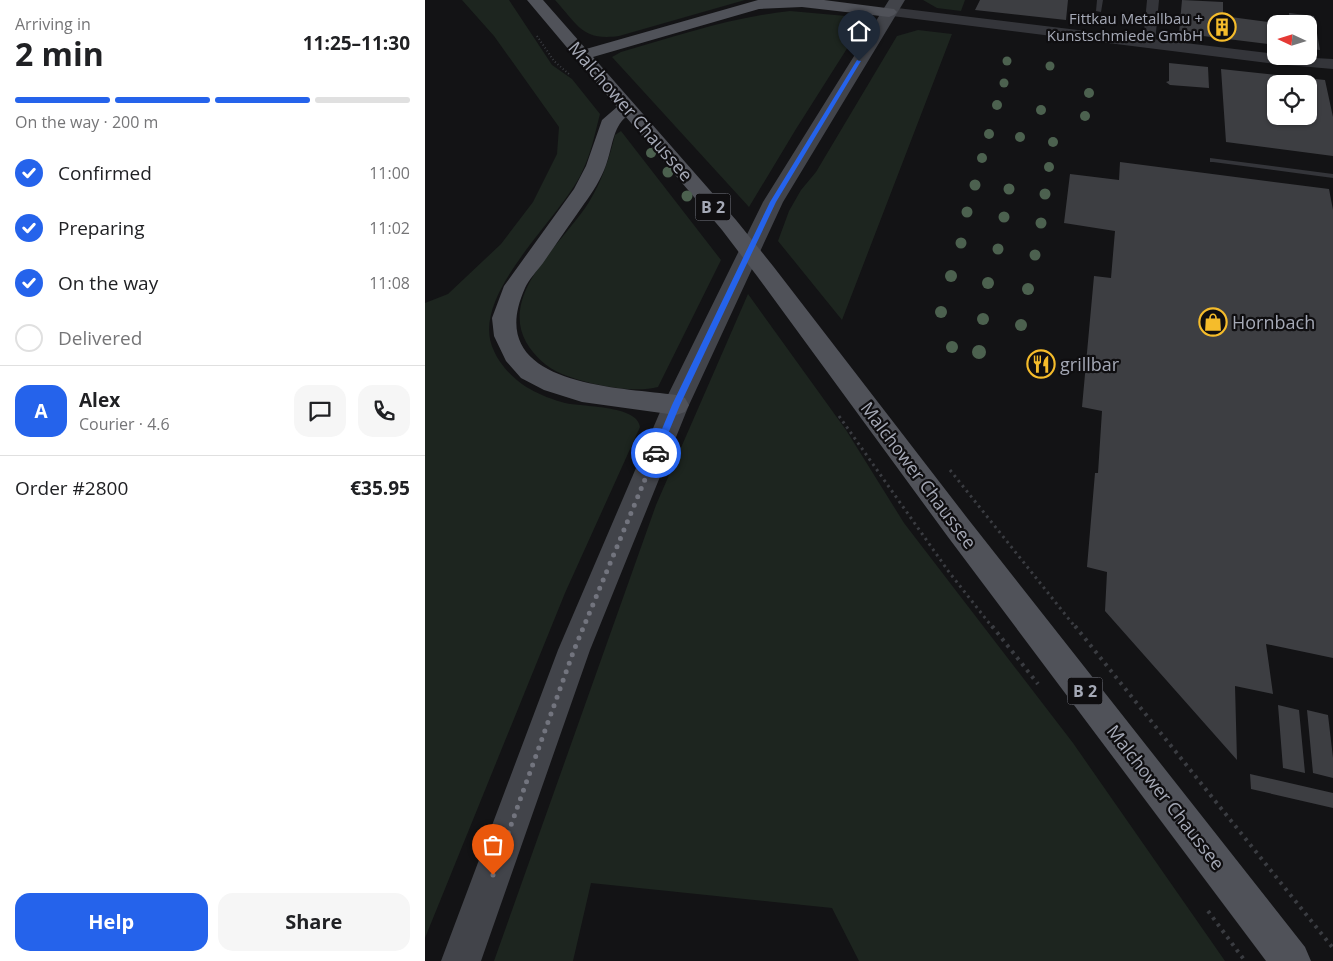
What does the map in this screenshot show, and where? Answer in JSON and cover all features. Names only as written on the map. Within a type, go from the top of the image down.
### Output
[{"type":"main road","name":"Malchower Chaussee","points":[[535,0],[765,270],[952,520],[1291,961]]},
{"type":"main road","points":[[461,961],[574,650],[676,405],[773,202],[893,6],[802,2],[758,5],[582,55]]},
{"type":"main road","points":[[628,107],[611,120],[596,166],[584,190],[515,286],[504,318],[506,336],[515,355],[530,372],[553,383],[582,392],[676,405]]},
{"type":"street","points":[[1149,43],[1153,0]]},
{"type":"street","points":[[893,6],[1149,43],[1333,64]]},
{"type":"lane","points":[[1099,11],[1100,0]]},
{"type":"lane","points":[[1213,160],[1333,176]]},
{"type":"path","points":[[535,33],[554,61],[574,78]]},
{"type":"path","points":[[837,413],[949,572],[1039,685]]},
{"type":"path","points":[[1206,907],[1245,961]]},
{"type":"shaded area","points":[[462,0],[509,0],[552,65],[572,79],[600,114],[582,172],[571,191],[504,283],[493,307],[489,329],[494,351],[509,373],[534,391],[565,403],[620,411],[637,420],[640,427],[565,593],[425,938],[425,303],[448,294],[501,244],[533,202],[557,154],[559,127],[494,36]]},
{"type":"shaded area","points":[[555,0],[745,0],[619,36],[607,37],[597,36],[582,29]]},
{"type":"shaded area","points":[[923,0],[965,0],[961,11],[937,8]]},
{"type":"shaded area","points":[[790,11],[846,16],[860,28],[749,207],[612,57],[621,52],[705,28],[747,18]]},
{"type":"shaded area","points":[[918,30],[952,34],[842,320],[778,241],[789,211],[801,190],[816,172],[897,36]]},
{"type":"shaded area","points":[[621,131],[721,260],[658,387],[647,389],[610,387],[572,378],[556,371],[541,361],[533,352],[526,342],[520,323],[521,305],[528,286],[551,250],[589,202],[605,170],[615,135]]},
{"type":"shaded area","points":[[748,294],[846,430],[904,523],[1073,743],[1225,961],[859,961],[832,908],[591,883],[573,961],[494,961],[656,505]]},
{"type":"building","points":[[980,0],[1068,0],[1066,20],[975,10]]},
{"type":"building","name":"Fittkau Metallbau + Kunstschmiede GmbH","points":[[1182,0],[1223,2],[1223,16],[1267,22],[1267,44],[1179,33]]},
{"type":"building","points":[[1289,13],[1306,15],[1289,15]]},
{"type":"building","points":[[1099,17],[1112,18],[1112,24],[1098,23]]},
{"type":"building","points":[[1317,33],[1320,50],[1317,50]]},
{"type":"building","points":[[1169,63],[1208,67],[1209,88],[1170,85],[1166,82],[1169,81]]},
{"type":"building","points":[[1221,69],[1278,75],[1267,75],[1267,125],[1317,125],[1317,79],[1325,80],[1333,117],[1333,156],[1226,142]]},
{"type":"building","points":[[1120,162],[1329,189],[1333,210],[1333,658],[1266,644],[1273,694],[1235,686],[1237,760],[1105,611],[1107,572],[1087,567],[1095,473],[1098,473],[1102,411],[1082,407],[1094,276],[1111,278],[1115,231],[1064,223],[1070,174],[1119,180]]},
{"type":"building","points":[[1278,705],[1299,710],[1305,773],[1283,768]]},
{"type":"building","points":[[1307,710],[1328,715],[1333,758],[1333,778],[1313,773]]},
{"type":"building","points":[[1250,774],[1333,793],[1333,808],[1251,789]]},
{"type":"way so far","points":[[493,875],[574,650],[656,453]]},
{"type":"place","name":"Fittkau Metallbau + Kunstschmiede GmbH","points":[[1222,27]]},
{"type":"place","name":"Hornbach","points":[[1213,322]]},
{"type":"place","name":"grillbar","points":[[1041,364]]},
{"type":"route","points":[[656,453],[676,405],[773,202],[859,61]]}]
